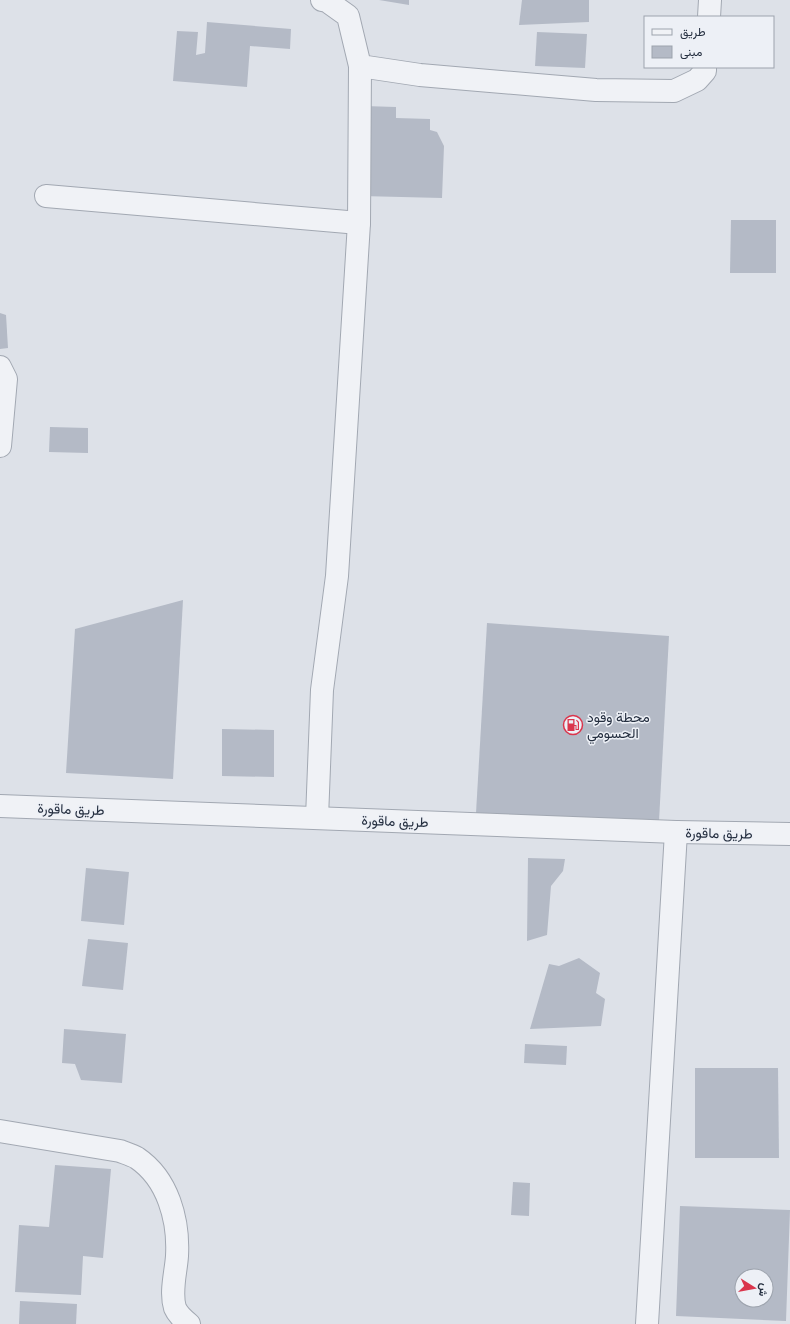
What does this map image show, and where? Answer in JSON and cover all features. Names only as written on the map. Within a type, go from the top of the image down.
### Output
[{"type":"street","points":[[317,818],[322,690],[337,576],[359,222],[360,66],[348,16],[327,1],[322,0]]},
{"type":"street","points":[[709,16],[710,0]]},
{"type":"street","points":[[360,66],[420,75],[588,89],[674,91],[698,80],[705,71],[705,68]]},
{"type":"street","points":[[46,196],[359,222]]},
{"type":"street","points":[[0,366],[6,379],[0,446]]},
{"type":"street","name":"طريق ماقورة","points":[[0,806],[676,832],[790,834]]},
{"type":"street","points":[[648,1324],[676,832]]},
{"type":"street","points":[[0,1131],[120,1150],[137,1158],[148,1168],[164,1189],[175,1218],[177,1255],[173,1294],[175,1308],[180,1317],[190,1324]]},
{"type":"building","points":[[379,0],[409,0],[409,5]]},
{"type":"building","points":[[522,0],[589,0],[589,22],[519,25]]},
{"type":"building","points":[[207,22],[291,29],[290,49],[250,46],[247,87],[173,81],[177,31],[198,32],[196,55],[205,53]]},
{"type":"building","points":[[537,32],[587,34],[585,68],[535,66]]},
{"type":"building","points":[[364,106],[396,107],[396,118],[430,119],[430,130],[437,132],[444,146],[442,198],[361,196]]},
{"type":"building","points":[[731,220],[776,220],[776,273],[730,273]]},
{"type":"building","points":[[0,313],[6,315],[8,348],[0,349]]},
{"type":"building","points":[[50,427],[88,428],[88,453],[49,452]]},
{"type":"building","points":[[183,600],[173,779],[66,773],[75,629]]},
{"type":"building","name":"محطة وقود الحسومي","points":[[487,623],[669,636],[659,821],[476,813]]},
{"type":"building","points":[[222,729],[274,730],[274,777],[222,776]]},
{"type":"building","points":[[528,858],[565,859],[563,871],[551,886],[547,935],[527,941]]},
{"type":"building","points":[[86,868],[129,872],[124,925],[81,921]]},
{"type":"building","points":[[88,939],[128,943],[123,990],[82,986]]},
{"type":"building","points":[[579,958],[600,973],[596,993],[605,999],[601,1026],[530,1029],[549,964],[559,966]]},
{"type":"building","points":[[64,1029],[126,1034],[122,1083],[81,1080],[75,1064],[62,1063]]},
{"type":"building","points":[[525,1044],[567,1046],[566,1065],[524,1063]]},
{"type":"building","points":[[695,1068],[778,1068],[779,1158],[695,1158]]},
{"type":"building","points":[[55,1165],[111,1169],[103,1258],[83,1256],[81,1295],[15,1292],[19,1225],[49,1227]]},
{"type":"building","points":[[513,1182],[530,1183],[529,1216],[511,1215]]},
{"type":"building","points":[[680,1206],[790,1210],[786,1321],[676,1316]]},
{"type":"building","points":[[20,1301],[77,1304],[76,1324],[19,1324]]},
{"type":"place","name":"محطة وقود الحسومي","points":[[573,725]]}]
